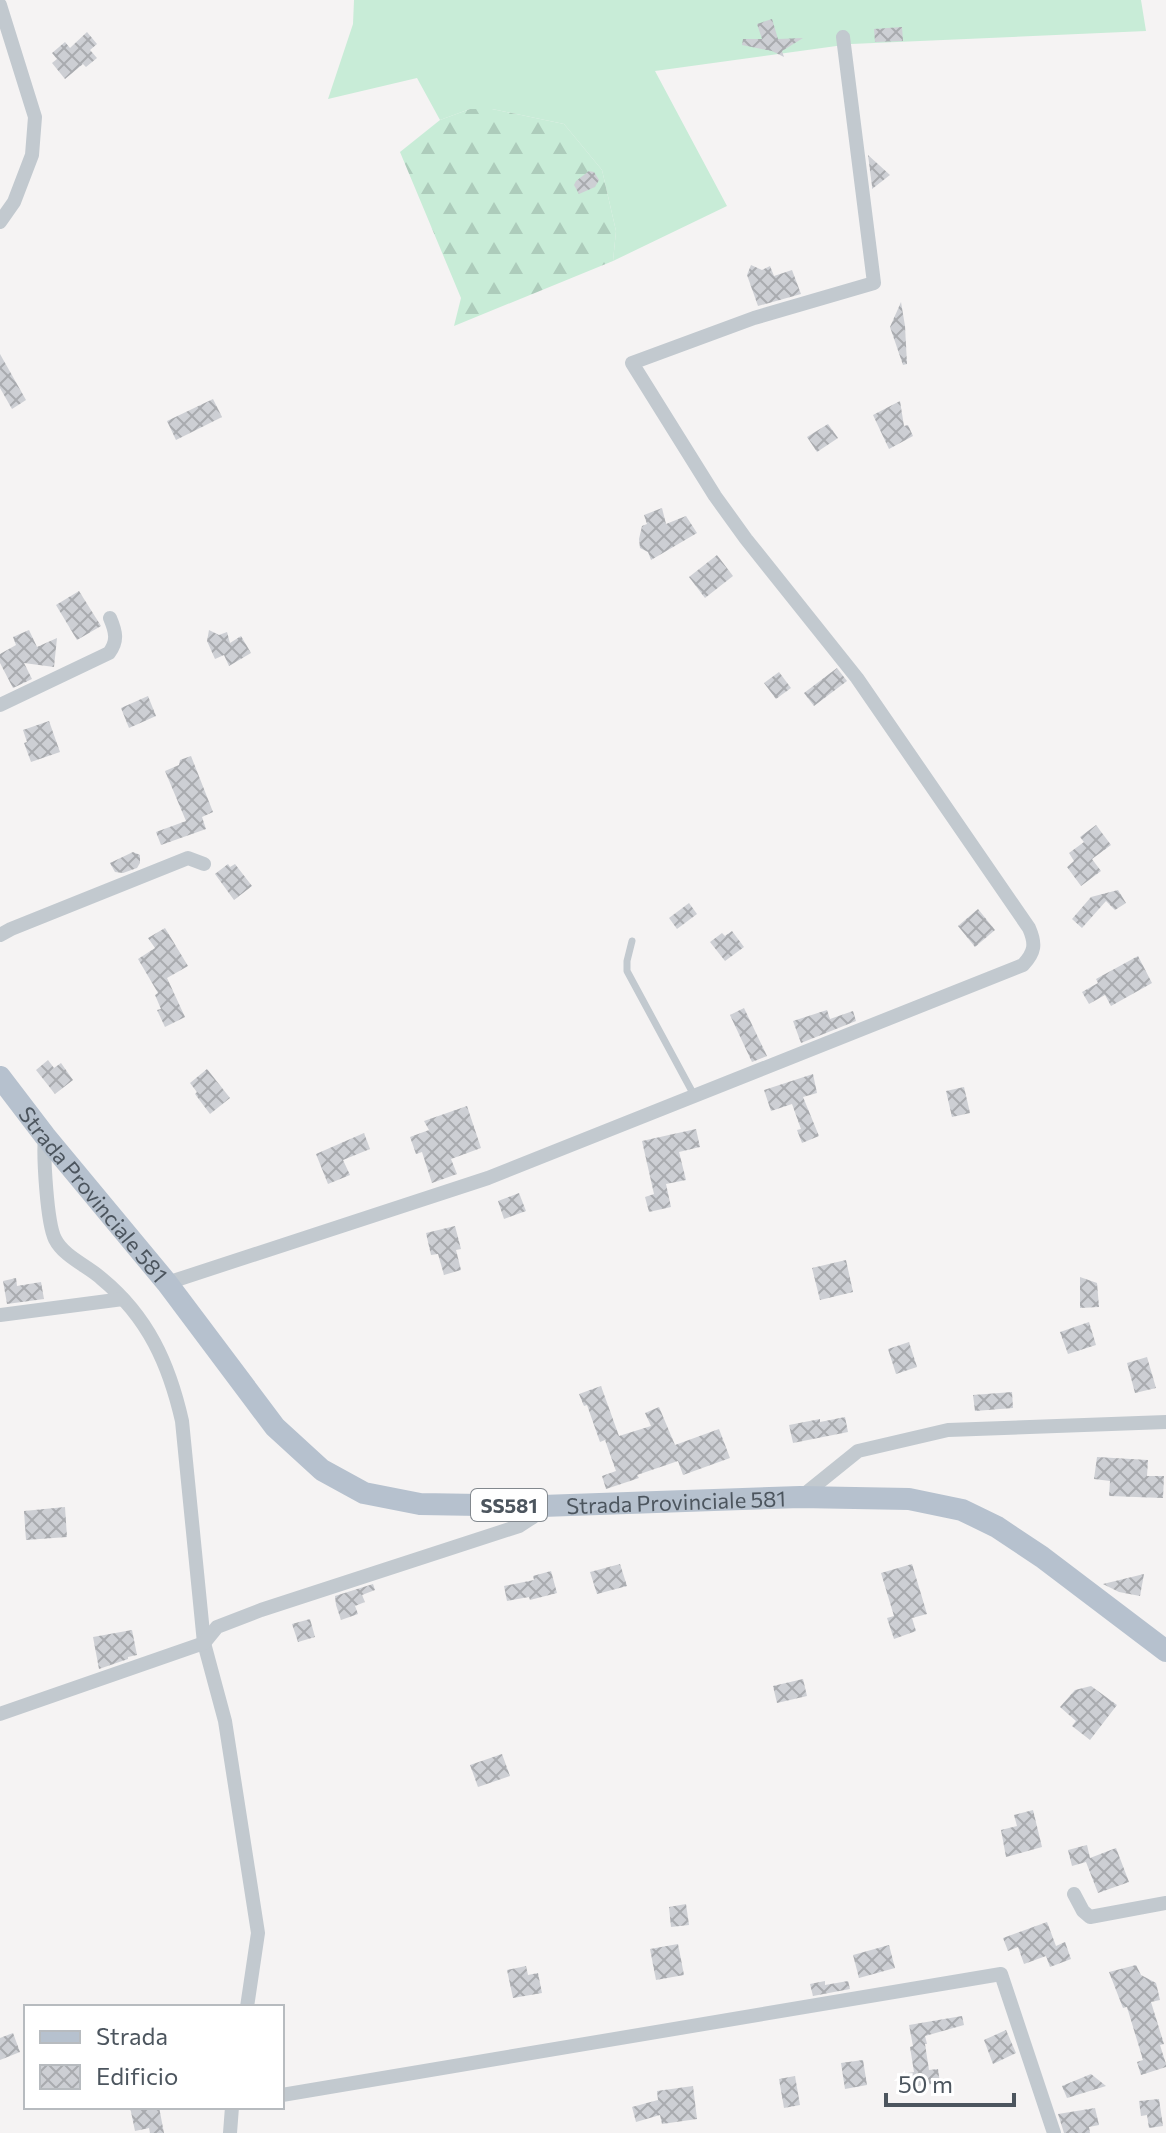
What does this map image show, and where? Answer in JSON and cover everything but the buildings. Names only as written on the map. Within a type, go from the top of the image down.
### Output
[{"type":"main road","name":"Strada Provinciale 581","points":[[0,1077],[167,1283],[275,1427],[322,1470],[364,1493],[420,1504],[542,1506],[800,1497],[909,1499],[962,1510],[997,1527],[1042,1557],[1166,1651]]},
{"type":"street","points":[[0,5],[35,117],[32,155],[14,202],[0,222]]},
{"type":"street","points":[[167,1283],[488,1178],[1023,965],[1032,955],[1035,942],[1029,928],[857,678],[715,496],[632,363],[754,318],[874,283],[843,37]]},
{"type":"street","points":[[0,705],[109,653],[116,637],[110,618]]},
{"type":"street","points":[[0,935],[188,858],[204,864]]},
{"type":"street","points":[[45,1136],[43,1152],[55,1238],[65,1251],[123,1299],[154,1340],[174,1386],[182,1421],[204,1643],[225,1721],[258,1933],[247,2005]]},
{"type":"street","points":[[0,1315],[123,1299]]},
{"type":"street","points":[[800,1497],[858,1451],[948,1430],[1166,1422]]},
{"type":"street","points":[[0,1714],[204,1643],[217,1627],[261,1610],[519,1526],[542,1506]]},
{"type":"street","points":[[1074,1894],[1090,1917],[1166,1903]]},
{"type":"street","points":[[284,2095],[1001,1974],[1054,2133]]},
{"type":"street","points":[[230,2133],[232,2109]]},
{"type":"lane","points":[[632,941],[627,971],[694,1095]]},
{"type":"green space","points":[[354,0],[1141,0],[1146,31],[851,44],[655,71],[727,206],[613,261],[616,231],[602,170],[564,124],[492,109],[470,109],[440,120],[417,78],[328,99],[353,24]]},
{"type":"green space","points":[[470,109],[492,109],[564,124],[602,170],[616,231],[613,261],[454,326],[461,298],[400,152],[440,120]]}]
